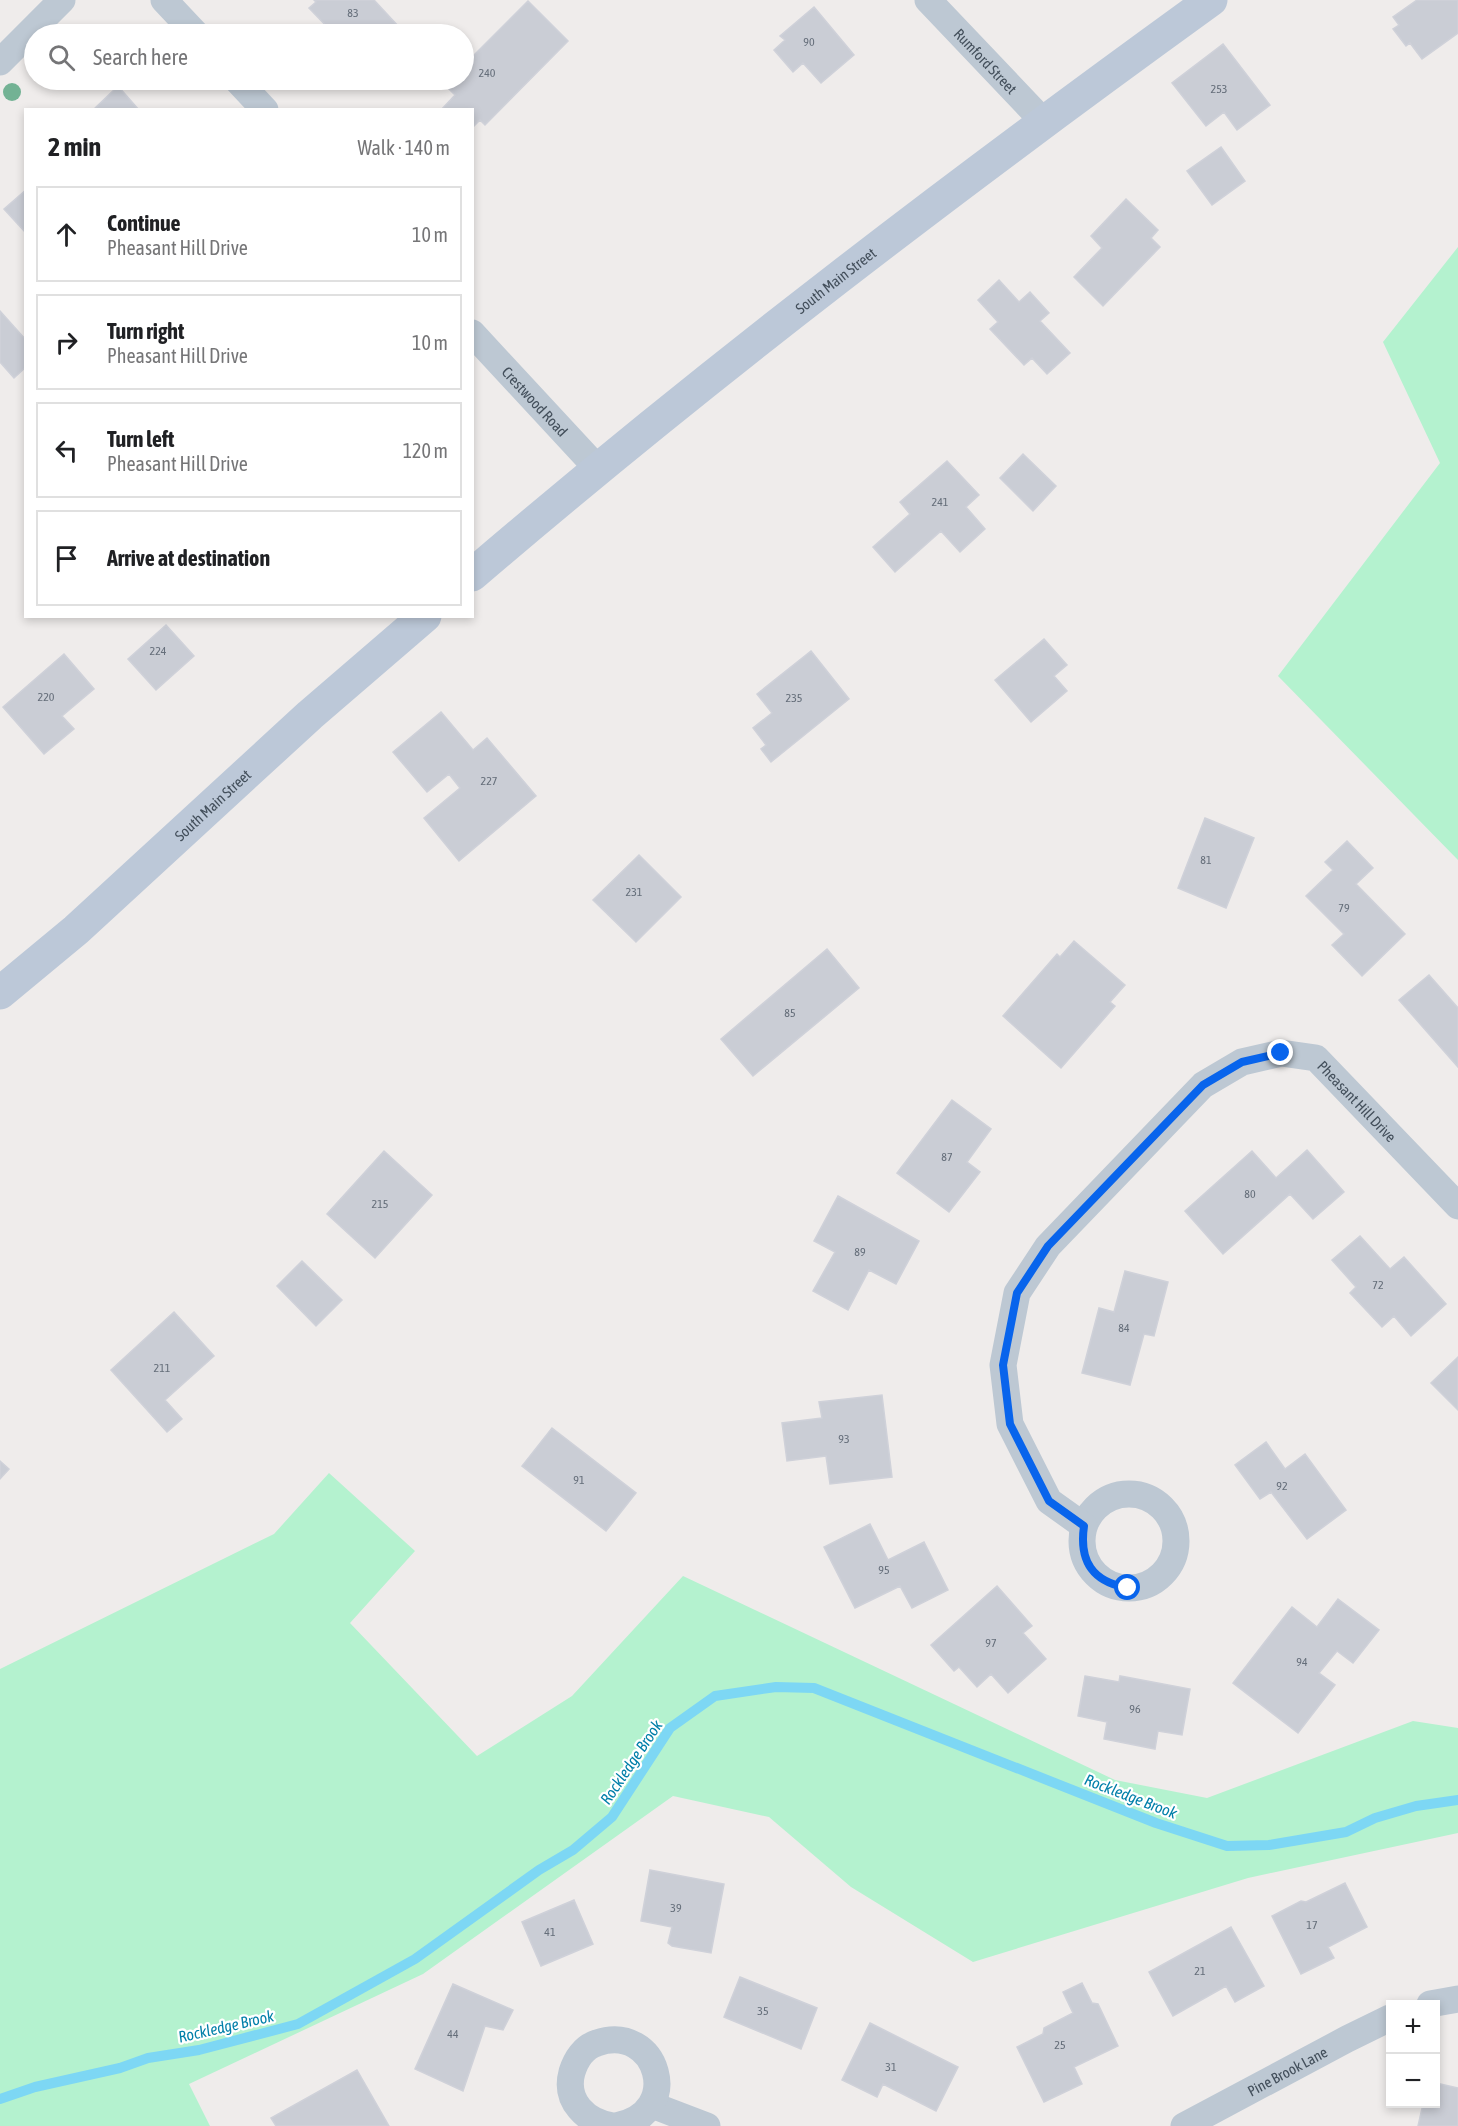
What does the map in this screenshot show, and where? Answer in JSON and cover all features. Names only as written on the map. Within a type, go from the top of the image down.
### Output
[{"type":"main road","name":"South Main Street","points":[[474,573],[535,520],[878,246],[1043,121],[1211,0]]},
{"type":"main road","name":"South Main Street","points":[[0,993],[76,930],[310,715],[423,618]]},
{"type":"street","points":[[38,24],[62,0]]},
{"type":"street","points":[[164,0],[187,24]]},
{"type":"street","name":"Rumford Street","points":[[928,0],[1043,121]]},
{"type":"street","points":[[0,62],[24,38]]},
{"type":"street","points":[[246,90],[263,108]]},
{"type":"street","name":"Crestwood Road","points":[[474,335],[598,469]]},
{"type":"street","name":"Pheasant Hill Drive","points":[[1084,1526],[1049,1501],[1010,1424],[1003,1365],[1017,1293],[1048,1246],[1203,1085],[1242,1062],[1281,1053],[1316,1058],[1458,1206]]},
{"type":"street","points":[[1440,2002],[1458,1999]]},
{"type":"street","name":"Pine Brook Lane","points":[[1184,2126],[1386,2020]]},
{"type":"street","points":[[606,2040],[620,2040],[634,2044],[645,2052],[653,2064],[657,2078],[657,2092],[652,2105],[642,2116],[629,2124],[614,2126],[600,2124],[587,2117],[577,2106],[570,2078],[574,2065],[582,2053],[593,2044],[606,2040]]},
{"type":"street","points":[[652,2105],[707,2126]]},
{"type":"green space","points":[[1458,247],[1458,860],[1278,676],[1440,463],[1383,342]]},
{"type":"green space","points":[[329,1473],[415,1551],[350,1623],[477,1756],[572,1696],[683,1576],[1115,1780],[1207,1798],[1413,1721],[1458,1728],[1458,1833],[1248,1878],[973,1962],[851,1887],[769,1817],[673,1796],[423,1974],[189,2084],[210,2126],[0,2126],[0,1669],[274,1534]]},
{"type":"building","points":[[314,0],[374,0],[396,24],[324,24],[309,8],[316,2]]},
{"type":"building","points":[[1417,0],[1458,0],[1458,33],[1422,59],[1410,43],[1406,46],[1393,29],[1399,25],[1393,17]]},
{"type":"building","points":[[528,1],[568,41],[485,125],[480,120],[474,126],[474,108],[443,108],[455,95],[450,90],[474,90],[474,55]]},
{"type":"building","points":[[814,7],[854,55],[821,83],[803,63],[793,72],[774,50],[785,40],[780,36]]},
{"type":"building","points":[[1223,44],[1270,105],[1237,130],[1224,112],[1206,126],[1172,83]]},
{"type":"building","points":[[114,90],[122,90],[137,108],[95,108]]},
{"type":"building","points":[[1221,147],[1245,181],[1212,205],[1187,171]]},
{"type":"building","points":[[24,192],[24,231],[4,209]]},
{"type":"building","points":[[1126,199],[1158,230],[1151,238],[1160,247],[1103,306],[1074,277],[1102,248],[1091,236]]},
{"type":"building","points":[[999,280],[1019,302],[1030,292],[1049,313],[1040,321],[1070,353],[1047,374],[1032,358],[1024,365],[990,329],[998,322],[978,300]]},
{"type":"building","points":[[0,311],[24,338],[24,369],[14,378],[0,362]]},
{"type":"building","points":[[1023,454],[1056,486],[1033,511],[1000,478]]},
{"type":"building","points":[[947,461],[979,495],[966,507],[985,529],[960,552],[941,531],[895,572],[873,547],[910,514],[900,502]]},
{"type":"building","points":[[166,625],[194,656],[156,690],[128,659]]},
{"type":"building","points":[[1044,639],[1067,665],[1054,676],[1067,691],[1031,722],[995,680]]},
{"type":"building","points":[[811,651],[849,699],[771,762],[761,749],[766,745],[753,728],[772,713],[757,694]]},
{"type":"building","points":[[64,654],[94,689],[62,716],[74,729],[44,754],[3,707]]},
{"type":"building","points":[[441,712],[473,750],[487,738],[536,796],[459,861],[424,818],[460,788],[449,774],[427,792],[393,752]]},
{"type":"building","points":[[1205,818],[1254,838],[1226,908],[1178,888]]},
{"type":"building","points":[[1347,841],[1373,868],[1356,884],[1405,934],[1362,976],[1332,945],[1344,934],[1306,896],[1333,870],[1325,862]]},
{"type":"building","points":[[639,855],[681,897],[636,942],[593,900]]},
{"type":"building","points":[[1074,941],[1125,985],[1110,1002],[1115,1006],[1061,1068],[1003,1016],[1057,954],[1060,957]]},
{"type":"building","points":[[827,949],[859,988],[753,1076],[721,1039]]},
{"type":"building","points":[[1429,975],[1458,1008],[1458,1067],[1399,1000]]},
{"type":"building","points":[[952,1100],[991,1129],[967,1162],[980,1172],[949,1212],[897,1173]]},
{"type":"building","points":[[1307,1150],[1344,1192],[1313,1219],[1290,1194],[1223,1254],[1185,1211],[1252,1151],[1276,1178]]},
{"type":"building","points":[[384,1151],[432,1195],[375,1258],[327,1214]]},
{"type":"building","points":[[838,1196],[919,1241],[896,1284],[869,1270],[848,1310],[813,1291],[835,1252],[814,1241]]},
{"type":"building","points":[[1360,1236],[1390,1269],[1404,1257],[1446,1304],[1411,1336],[1394,1316],[1382,1327],[1350,1293],[1356,1287],[1332,1260]]},
{"type":"building","points":[[302,1261],[342,1300],[316,1326],[277,1286]]},
{"type":"building","points":[[1125,1271],[1168,1282],[1154,1336],[1144,1334],[1130,1385],[1082,1373],[1099,1308],[1114,1312]]},
{"type":"building","points":[[174,1312],[214,1356],[165,1400],[182,1419],[167,1432],[111,1370]]},
{"type":"building","points":[[1458,1357],[1458,1410],[1431,1383]]},
{"type":"building","points":[[882,1395],[892,1477],[830,1484],[826,1456],[787,1461],[782,1423],[822,1418],[819,1402]]},
{"type":"building","points":[[552,1428],[636,1493],[606,1531],[522,1466]]},
{"type":"building","points":[[1266,1442],[1285,1469],[1305,1454],[1346,1510],[1307,1539],[1271,1492],[1260,1499],[1235,1465]]},
{"type":"building","points":[[0,1461],[9,1469],[0,1479]]},
{"type":"building","points":[[870,1524],[888,1560],[924,1542],[948,1590],[912,1608],[900,1586],[855,1608],[824,1547]]},
{"type":"building","points":[[997,1586],[1032,1626],[1023,1633],[1046,1659],[1008,1693],[991,1674],[977,1687],[959,1667],[954,1671],[931,1645]]},
{"type":"building","points":[[1338,1599],[1379,1630],[1353,1663],[1337,1651],[1319,1673],[1335,1685],[1298,1733],[1233,1683],[1292,1607],[1317,1627]]},
{"type":"building","points":[[1085,1676],[1119,1682],[1120,1676],[1190,1689],[1182,1735],[1158,1731],[1155,1749],[1104,1739],[1107,1722],[1078,1716]]},
{"type":"building","points":[[650,1870],[724,1884],[711,1953],[672,1946],[668,1943],[672,1927],[641,1921]]},
{"type":"building","points":[[1345,1883],[1367,1927],[1328,1947],[1334,1958],[1301,1974],[1272,1916]]},
{"type":"building","points":[[574,1900],[593,1944],[541,1966],[522,1922]]},
{"type":"building","points":[[1231,1927],[1264,1986],[1235,2002],[1226,1986],[1173,2016],[1149,1972]]},
{"type":"building","points":[[740,1977],[817,2008],[801,2049],[724,2017]]},
{"type":"building","points":[[1082,1983],[1092,2003],[1098,2004],[1118,2046],[1074,2067],[1082,2084],[1044,2102],[1017,2047],[1043,2034],[1044,2028],[1073,2013],[1063,1992]]},
{"type":"building","points":[[453,1984],[513,2010],[503,2030],[485,2026],[463,2091],[415,2069]]},
{"type":"building","points":[[870,2023],[958,2067],[936,2111],[883,2084],[877,2097],[842,2080]]},
{"type":"building","points":[[357,2070],[389,2126],[276,2126],[271,2118]]},
{"type":"building","points":[[1440,2084],[1458,2088],[1458,2126],[1418,2126],[1422,2108],[1440,2108]]},
{"type":"waterway","name":"Rockledge Brook","points":[[0,2099],[35,2087],[120,2068],[148,2058],[199,2050],[298,2024],[415,1959],[539,1870],[573,1850],[612,1817],[670,1728],[715,1696],[776,1687],[814,1688],[1156,1823],[1227,1846],[1269,1845],[1346,1832],[1375,1818],[1416,1806],[1458,1800]]},
{"type":"route","points":[[1128,1588],[1113,1586],[1100,1579],[1090,1568],[1084,1555],[1082,1540],[1084,1526],[1049,1501],[1010,1424],[1003,1365],[1017,1293],[1048,1246],[1203,1085],[1242,1062],[1281,1053]]}]
